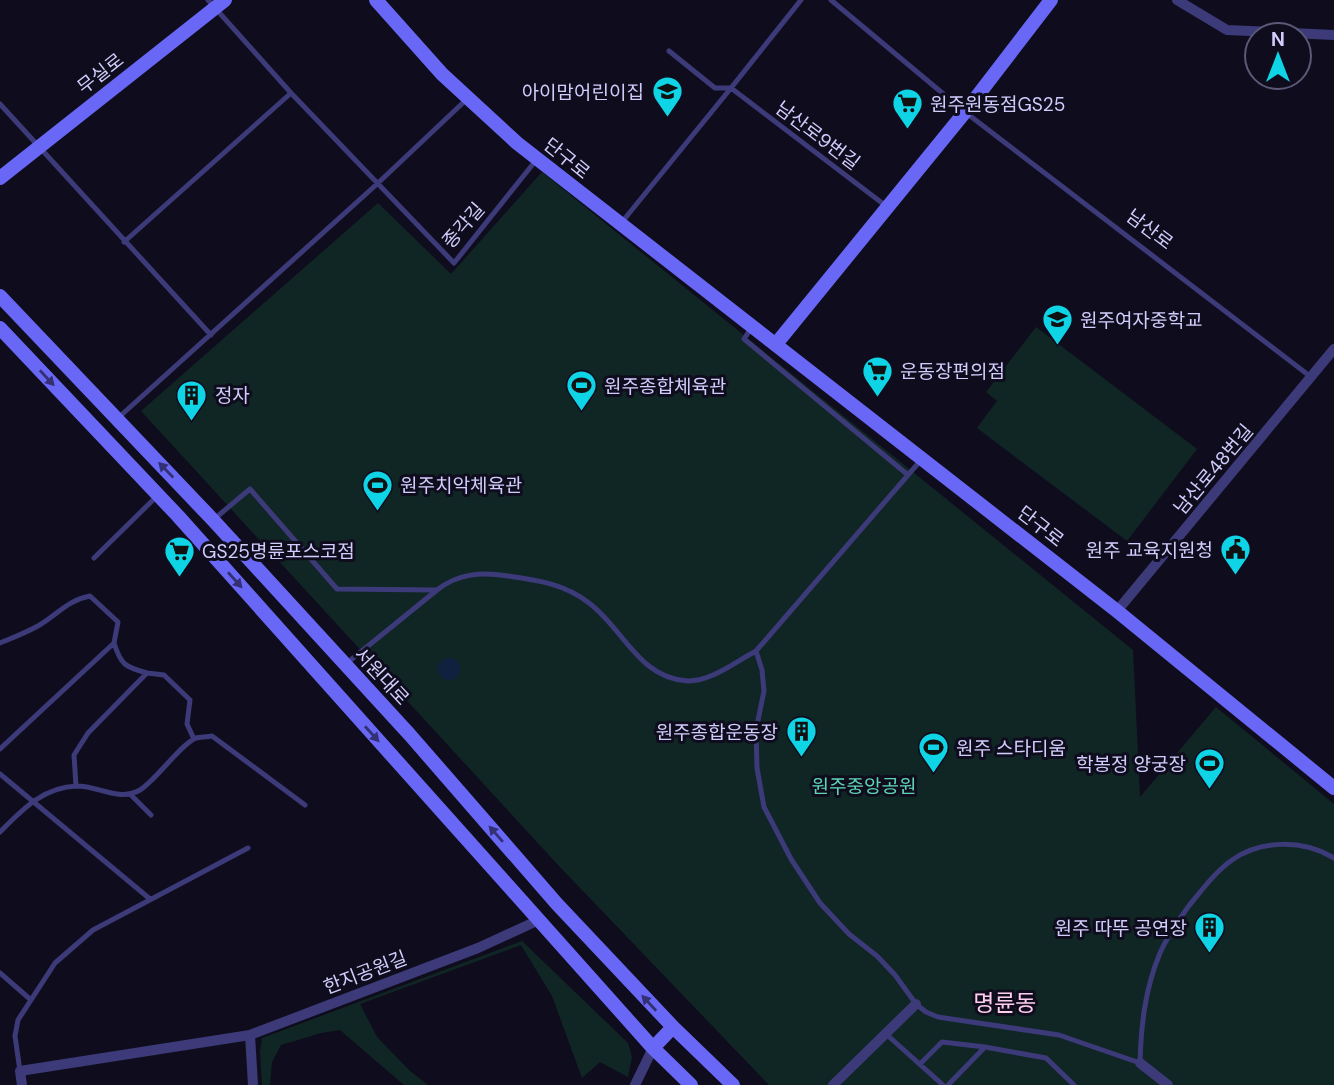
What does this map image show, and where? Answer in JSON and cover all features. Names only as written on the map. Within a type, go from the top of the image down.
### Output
[{"type":"street","name":"단구로","points":[[376,0],[467,99],[538,159],[923,457],[1334,788]]},
{"type":"street","points":[[776,344],[965,112],[1051,0]]},
{"type":"street","points":[[1177,0],[1227,30],[1334,35]]},
{"type":"street","name":"무실로","points":[[0,178],[215,3]]},
{"type":"street","name":"서원대로","points":[[0,296],[213,520],[410,735],[557,904],[673,1027],[733,1085]]},
{"type":"street","points":[[0,328],[158,495],[653,1048],[691,1085]]},
{"type":"street","name":"남산로48번길","points":[[1117,611],[1334,349]]},
{"type":"street","points":[[327,683],[345,665]]},
{"type":"street","points":[[538,920],[557,904]]},
{"type":"street","name":"한지공원길","points":[[20,1071],[250,1035],[478,948],[538,920]]},
{"type":"street","points":[[834,1085],[916,1004]]},
{"type":"street","points":[[635,1085],[653,1048],[673,1027]]},
{"type":"street","points":[[250,1035],[253,1085]]},
{"type":"street","points":[[1140,1063],[1168,1085]]},
{"type":"street","points":[[20,1071],[22,1085]]},
{"type":"lane","points":[[620,225],[801,0]]},
{"type":"lane","name":"남산로","points":[[831,0],[965,112],[1311,377]]},
{"type":"lane","name":"종각길","points":[[215,3],[291,93],[454,263],[538,159]]},
{"type":"lane","name":"남산로9번길","points":[[669,51],[715,89],[731,88],[887,206]]},
{"type":"lane","points":[[124,243],[291,93]]},
{"type":"lane","points":[[117,419],[467,99]]},
{"type":"lane","points":[[0,104],[124,243],[211,335]]},
{"type":"lane","points":[[752,326],[744,339],[908,475]]},
{"type":"lane","points":[[345,665],[449,581],[464,575],[496,575],[559,586],[591,604],[643,662],[663,676],[686,681],[706,679],[756,651],[923,457]]},
{"type":"lane","points":[[213,520],[250,489],[337,589],[437,590]]},
{"type":"lane","points":[[94,558],[158,495]]},
{"type":"lane","points":[[0,643],[39,626],[60,608],[90,596],[118,622],[114,643],[119,658],[128,668],[164,675],[190,700],[187,724],[194,739]]},
{"type":"lane","points":[[0,747],[114,643]]},
{"type":"lane","points":[[756,651],[762,670],[764,691],[757,730],[757,768],[764,807],[790,859],[820,903],[849,934],[877,956],[916,1004],[938,1017],[1059,1035],[1140,1063],[1142,1015],[1161,950],[1180,918],[1218,872],[1232,860],[1266,846],[1288,844],[1310,847],[1334,858]]},
{"type":"lane","points":[[76,786],[74,755],[88,733],[146,673]]},
{"type":"lane","points":[[0,832],[31,801],[58,790],[76,786],[125,796],[130,794],[141,789],[194,739],[212,736],[304,805]]},
{"type":"lane","points":[[0,774],[150,900]]},
{"type":"lane","points":[[130,794],[151,815]]},
{"type":"lane","points":[[20,1071],[15,1035],[18,1020],[55,964],[84,936],[248,848]]},
{"type":"lane","points":[[0,973],[31,1000]]},
{"type":"lane","points":[[886,1034],[943,1085]]},
{"type":"lane","points":[[920,1064],[942,1042],[985,1047],[1046,1058],[1074,1085]]},
{"type":"lane","points":[[948,1085],[985,1047]]},
{"type":"green space","name":"원주중앙공원","points":[[542,172],[1133,650],[1140,797],[1216,707],[1334,804],[1334,1085],[769,1085],[559,866],[141,411],[378,203],[451,274]]},
{"type":"green space","points":[[1036,327],[1197,449],[1127,541],[977,428],[997,401],[986,392]]},
{"type":"green space","points":[[522,941],[628,1043],[632,1057],[628,1077],[600,1062],[582,1078],[552,996],[521,945],[360,1004],[377,1037],[410,1071],[428,1085],[404,1085],[340,1030],[281,1045],[272,1062],[270,1085],[262,1085],[262,1038]]},
{"type":"water","points":[[449,658],[457,661],[460,669],[457,677],[449,680],[441,677],[438,669],[441,661]]},
{"type":"place","name":"아이맘어린이집","points":[[667,119]]},
{"type":"place","name":"원주원동점GS25","points":[[907,131]]},
{"type":"place","name":"원주여자중학교","points":[[1057,347]]},
{"type":"place","name":"운동장편의점","points":[[877,398]]},
{"type":"place","name":"원주종합체육관","points":[[581,413]]},
{"type":"place","name":"정자","points":[[192,422]]},
{"type":"place","name":"원주치악체육관","points":[[377,512]]},
{"type":"place","name":"원주 교육지원청","points":[[1236,577]]},
{"type":"place","name":"GS25명륜포스코점","points":[[179,578]]},
{"type":"place","name":"원주종합운동장","points":[[801,759]]},
{"type":"place","name":"원주 스타디움","points":[[933,775]]},
{"type":"place","name":"학봉정 양궁장","points":[[1209,791]]},
{"type":"place","name":"원주 따뚜 공연장","points":[[1210,955]]},
{"type":"district","name":"명륜동","points":[[1005,1003]]}]
